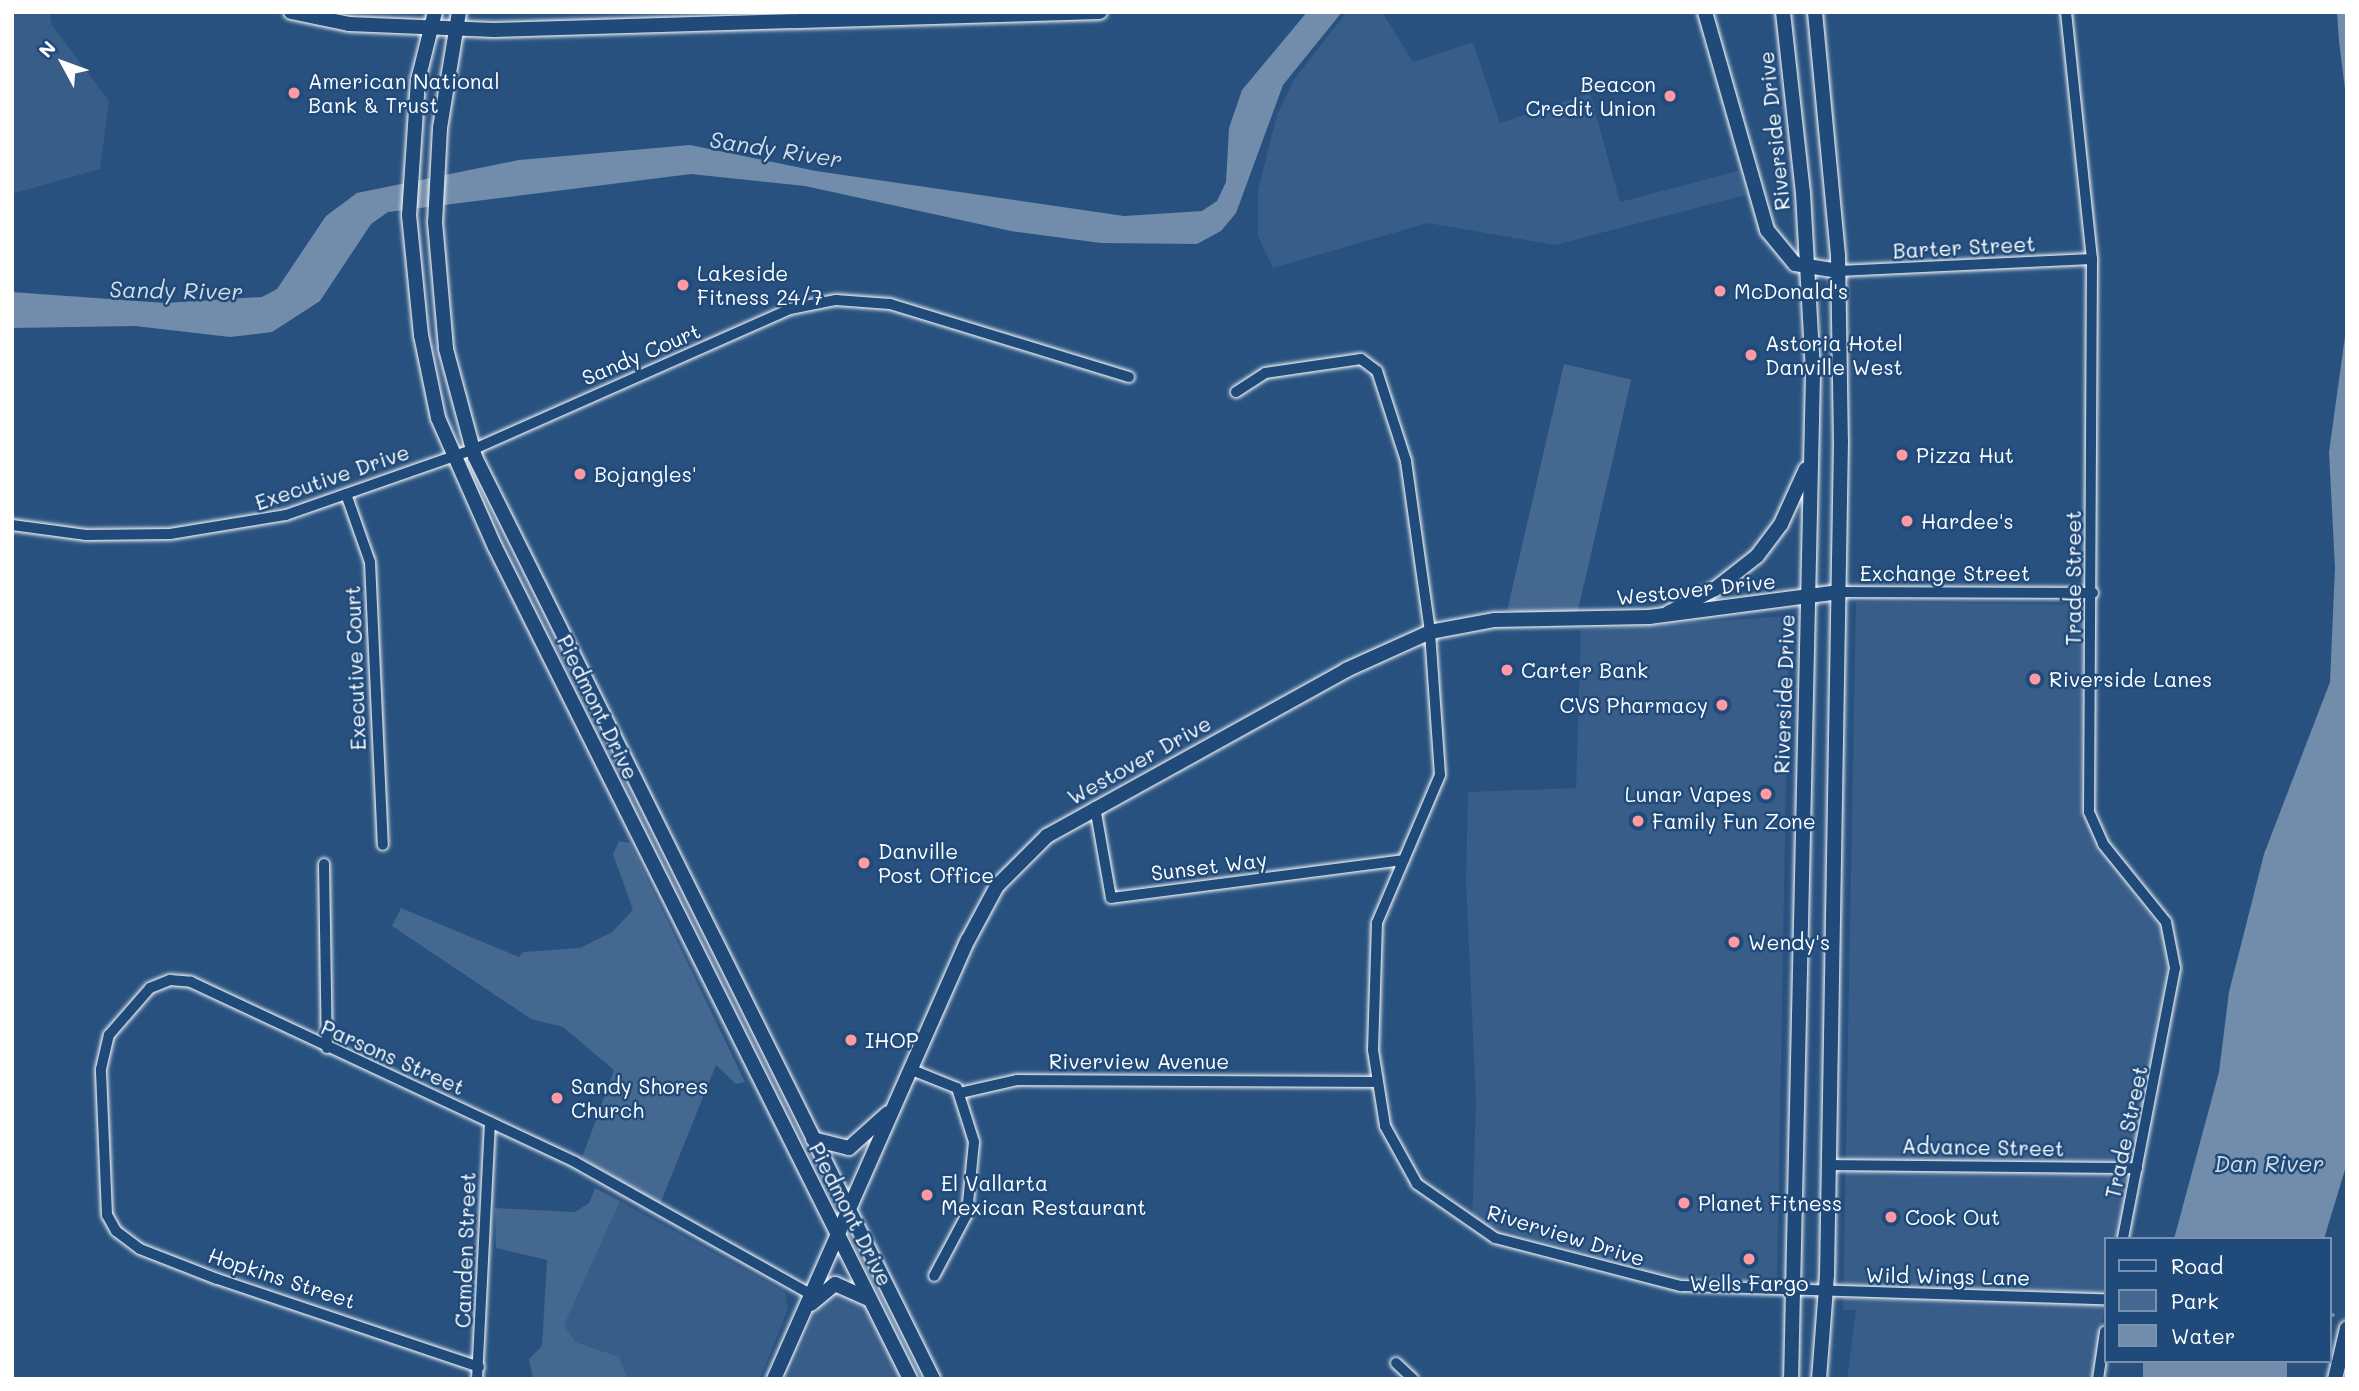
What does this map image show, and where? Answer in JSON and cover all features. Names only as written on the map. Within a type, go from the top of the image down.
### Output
[{"type":"main road","points":[[291,12],[340,23],[456,30],[1100,12]]},
{"type":"main road","name":"Piedmont Drive","points":[[435,12],[413,133],[415,294],[429,381],[454,455],[910,1379]]},
{"type":"main road","name":"Piedmont Drive","points":[[459,12],[440,128],[439,280],[446,349],[472,450],[933,1379]]},
{"type":"main road","points":[[1705,12],[1767,230],[1782,253],[1808,270],[1838,271]]},
{"type":"main road","name":"Riverside Drive","points":[[1783,12],[1808,270],[1811,454],[1790,1293],[1791,1379]]},
{"type":"main road","points":[[1815,12],[1838,271],[1839,592],[1830,1165],[1826,1294],[1819,1379]]},
{"type":"main road","points":[[1668,613],[1715,589],[1757,556],[1793,501],[1811,454]]},
{"type":"main road","name":"Westover Drive","points":[[774,1379],[810,1294],[997,886],[1032,848],[1095,807],[1346,670],[1430,632],[1495,620],[1615,620],[1839,592]]},
{"type":"main road","points":[[813,1138],[837,1149],[861,1143],[898,1101]]},
{"type":"main road","points":[[801,1316],[835,1284],[871,1301]]},
{"type":"main road","points":[[2335,1379],[2347,1328]]},
{"type":"street","name":"Trade Street","points":[[2066,12],[2092,259],[2093,593],[2089,812],[2103,844],[2158,908],[2174,950],[2161,1064],[2123,1237]]},
{"type":"street","name":"Barter Street","points":[[1838,271],[2092,259]]},
{"type":"street","name":"Sandy Court","points":[[454,455],[472,450],[790,309],[836,300],[890,304],[1129,377]]},
{"type":"street","name":"Riverview Drive","points":[[1236,392],[1265,373],[1353,358],[1377,371],[1412,488],[1430,632],[1440,775],[1373,943],[1376,1082],[1404,1167],[1435,1200],[1477,1230],[1681,1286],[1790,1293]]},
{"type":"street","name":"Executive Drive","points":[[12,525],[86,535],[170,534],[259,523],[454,455]]},
{"type":"street","name":"Executive Court","points":[[346,494],[370,562],[383,845]]},
{"type":"street","name":"Exchange Street","points":[[1839,592],[2093,593]]},
{"type":"street","name":"Sunset Way","points":[[1095,807],[1111,898],[1404,860]]},
{"type":"street","points":[[324,864],[327,1048]]},
{"type":"street","name":"Parsons Street","points":[[105,1193],[104,1052],[119,1020],[150,988],[170,980],[191,982],[575,1162],[810,1294]]},
{"type":"street","points":[[912,1070],[937,1076],[960,1093],[974,1142],[972,1191],[960,1233],[933,1276]]},
{"type":"street","name":"Riverview Avenue","points":[[960,1093],[1017,1080],[1376,1082]]},
{"type":"street","name":"Camden Street","points":[[477,1379],[490,1122]]},
{"type":"street","name":"Advance Street","points":[[1830,1165],[2137,1168]]},
{"type":"street","name":"Hopkins Street","points":[[105,1193],[111,1225],[140,1249],[479,1367]]},
{"type":"street","name":"Wild Wings Lane","points":[[1790,1293],[2104,1299]]},
{"type":"street","points":[[2098,1379],[2104,1339]]},
{"type":"street","points":[[1396,1363],[1413,1379]]},
{"type":"shaded area","points":[[12,12],[49,12],[52,25],[109,101],[100,169],[12,194]]},
{"type":"shaded area","points":[[1347,12],[1382,12],[1413,62],[1473,42],[1500,123],[1590,93],[1620,202],[1738,171],[1746,195],[1555,245],[1428,223],[1273,268],[1258,236],[1258,191],[1277,115],[1295,78]]},
{"type":"shaded area","points":[[1856,602],[2083,605],[2081,820],[2099,855],[2163,931],[2168,969],[2118,1237],[2104,1237],[2104,1313],[2092,1379],[1847,1379],[1856,1310],[1843,1310]]},
{"type":"shaded area","points":[[1789,616],[1777,1284],[1727,1286],[1669,1276],[1472,1221],[1476,1102],[1466,881],[1468,792],[1576,788],[1581,630]]},
{"type":"shaded area","points":[[620,1201],[785,1292],[788,1309],[760,1379],[612,1379],[554,1336]]},
{"type":"shaded area","points":[[836,1290],[863,1303],[901,1379],[787,1379],[820,1303]]},
{"type":"green space","points":[[1564,364],[1631,380],[1575,625],[1507,610]]},
{"type":"green space","points":[[619,841],[630,843],[745,1082],[736,1084],[716,1065],[660,1204],[582,1158],[614,1070],[563,1027],[531,1019],[392,926],[401,908],[519,957],[523,952],[580,948],[612,932],[633,910],[613,854]]},
{"type":"green space","points":[[595,1188],[620,1201],[564,1325],[575,1342],[619,1357],[628,1379],[533,1379],[529,1359],[542,1346],[547,1260],[496,1248],[495,1208],[575,1212],[589,1203]]},
{"type":"water","points":[[1307,12],[1342,12],[1283,85],[1236,213],[1221,231],[1197,244],[1101,243],[1011,231],[805,186],[691,174],[388,212],[371,224],[320,301],[272,332],[230,337],[135,326],[12,328],[12,292],[165,303],[262,297],[277,289],[326,216],[357,193],[519,160],[690,145],[816,171],[1124,216],[1202,211],[1217,201],[1226,182],[1229,128],[1242,90]]},
{"type":"water","points":[[2337,12],[2347,12],[2347,105],[2339,41]]},
{"type":"water","name":"Dan River","points":[[2347,322],[2347,1163],[2325,1237],[2175,1237],[2219,1072],[2229,992],[2264,854],[2330,682],[2335,568],[2329,452]]},
{"type":"water","points":[[2143,1363],[2287,1363],[2287,1379],[2143,1379]]},
{"type":"place","name":"American National Bank & Trust","points":[[294,93]]},
{"type":"place","name":"Beacon Credit Union","points":[[1670,96]]},
{"type":"place","name":"Lakeside Fitness 24/7","points":[[683,285]]},
{"type":"place","name":"McDonald's","points":[[1720,291]]},
{"type":"place","name":"Astoria Hotel Danville West","points":[[1751,355]]},
{"type":"place","name":"Pizza Hut","points":[[1902,455]]},
{"type":"place","name":"Bojangles'","points":[[580,474]]},
{"type":"place","name":"Hardee's","points":[[1907,521]]},
{"type":"place","name":"Carter Bank","points":[[1507,670]]},
{"type":"place","name":"Riverside Lanes","points":[[2035,679]]},
{"type":"place","name":"CVS Pharmacy","points":[[1722,705]]},
{"type":"place","name":"Lunar Vapes","points":[[1766,794]]},
{"type":"place","name":"Family Fun Zone","points":[[1638,821]]},
{"type":"place","name":"Danville Post Office","points":[[864,863]]},
{"type":"place","name":"Wendy's","points":[[1734,942]]},
{"type":"place","name":"IHOP","points":[[851,1040]]},
{"type":"place","name":"Sandy Shores Church","points":[[557,1098]]},
{"type":"place","name":"El Vallarta Mexican Restaurant","points":[[927,1195]]},
{"type":"place","name":"Planet Fitness","points":[[1684,1203]]},
{"type":"place","name":"Cook Out","points":[[1891,1217]]},
{"type":"place","name":"Wells Fargo","points":[[1749,1259]]},
{"type":"water label","name":"Sandy River","points":[[776,149]]},
{"type":"water label","name":"Sandy River","points":[[176,290]]}]
